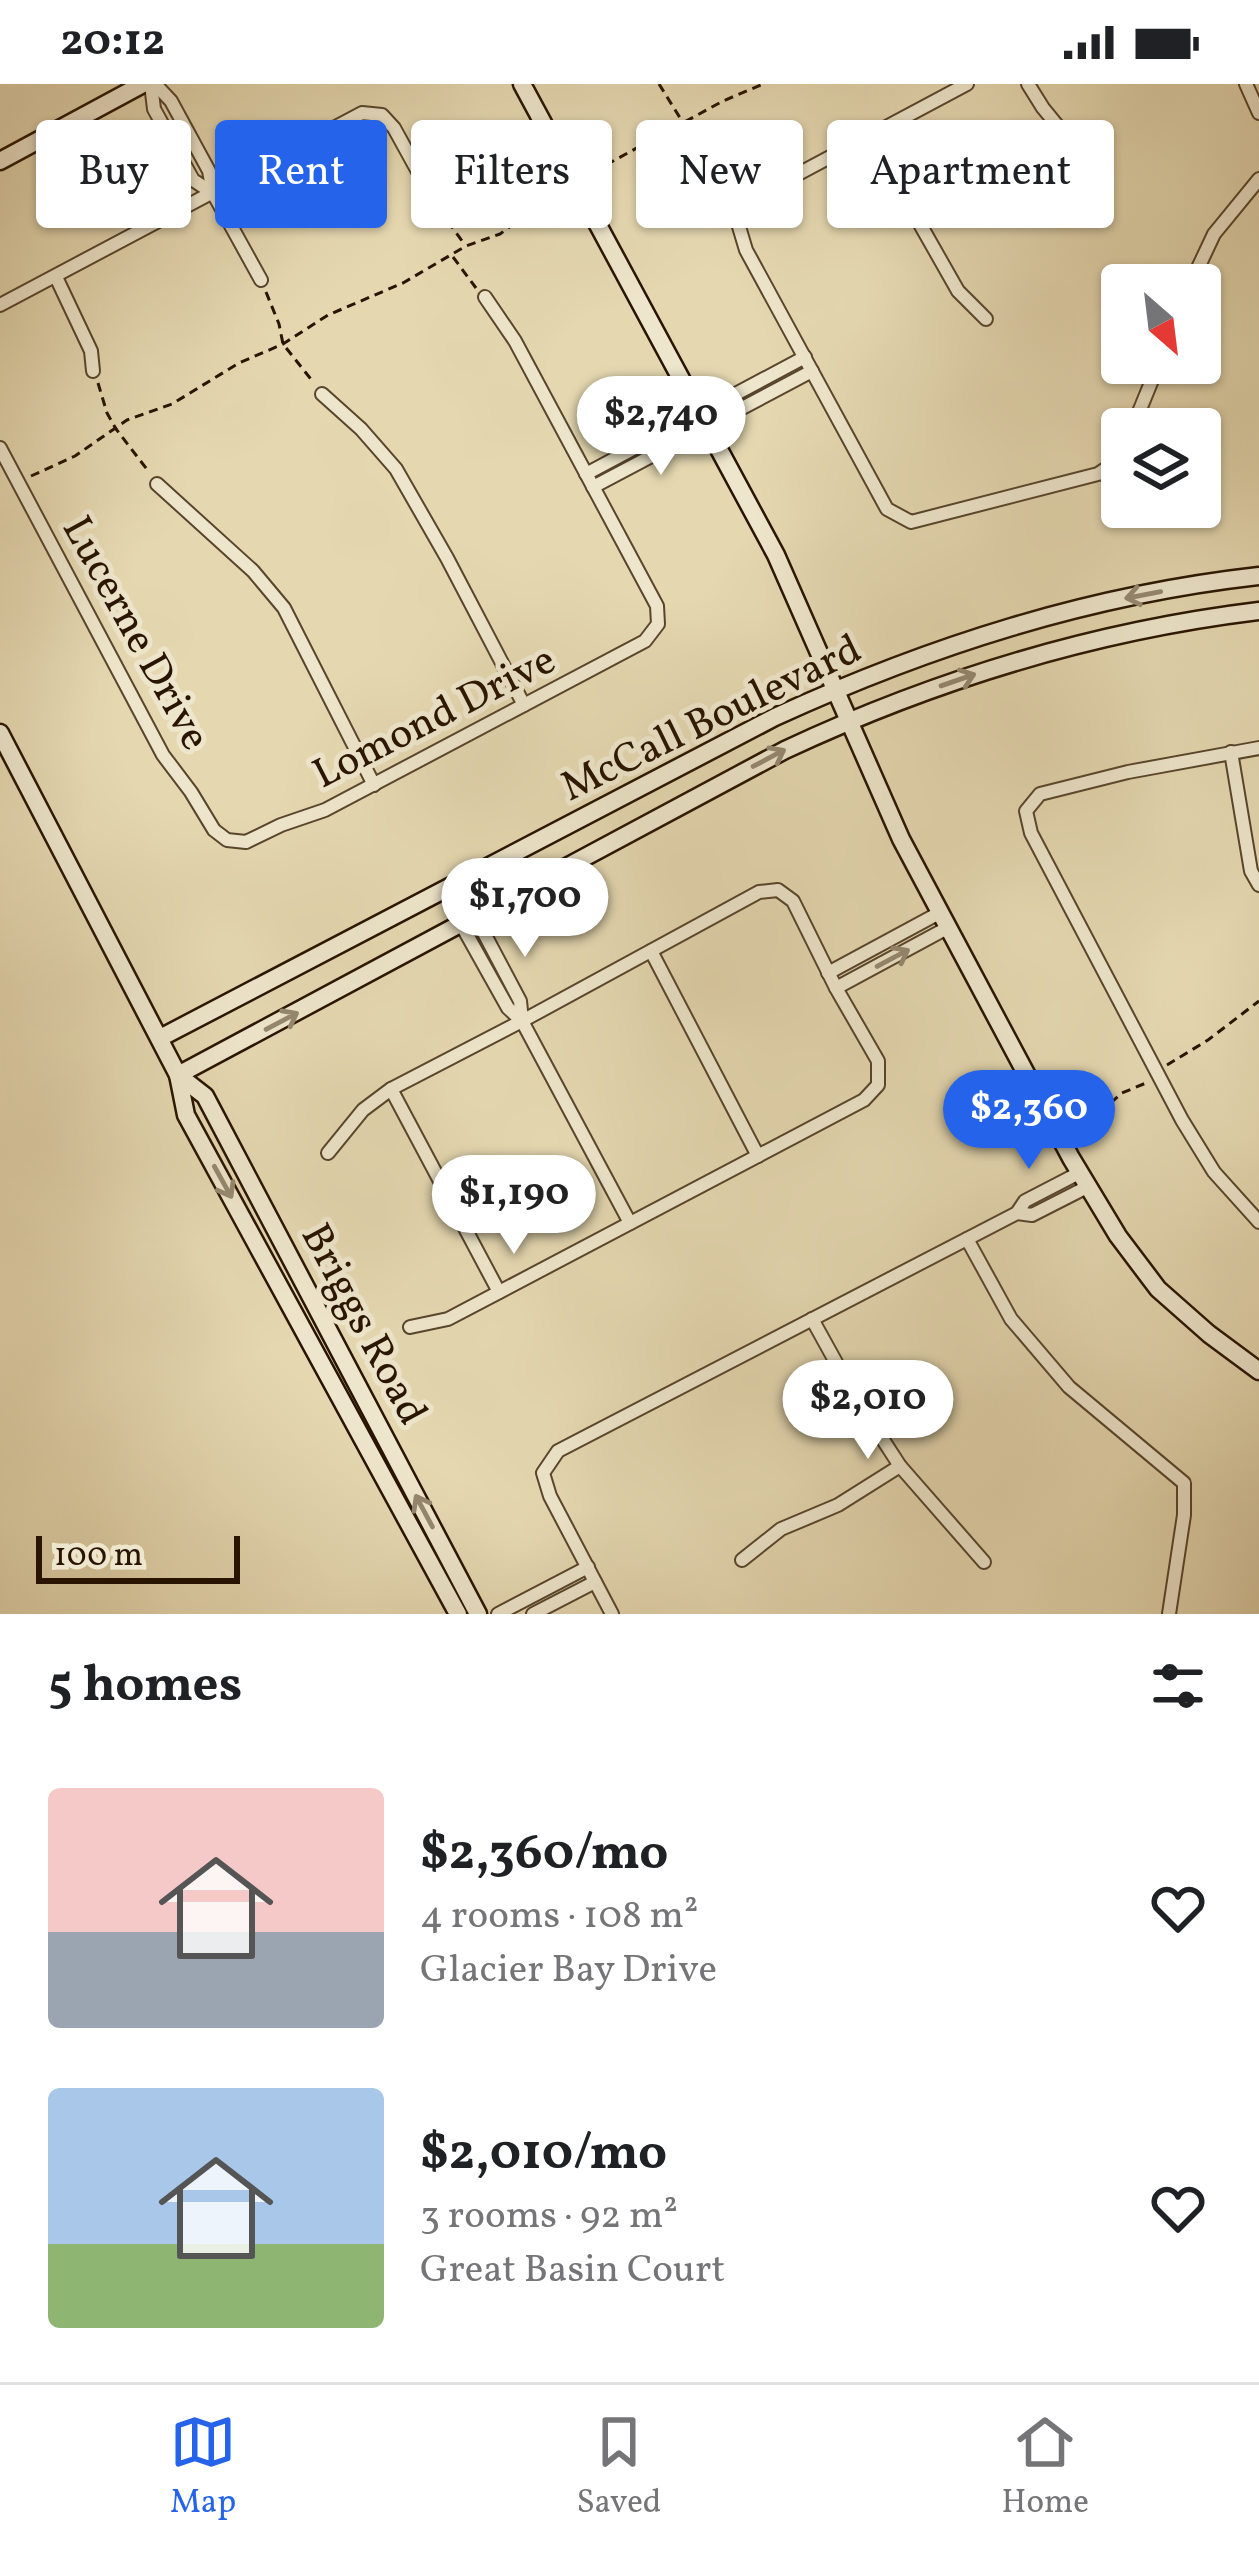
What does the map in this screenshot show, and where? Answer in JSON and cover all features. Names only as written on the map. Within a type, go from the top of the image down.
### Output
[{"type":"main road","points":[[0,161],[150,84]]},
{"type":"main road","points":[[522,84],[776,555],[902,839],[1083,1180],[1158,1288],[1208,1334],[1259,1371]]},
{"type":"main road","name":"McCall Boulevard","points":[[160,1038],[835,690],[938,650],[1057,615],[1144,594],[1259,576]]},
{"type":"main road","name":"McCall Boulevard","points":[[178,1075],[784,750],[849,722],[1028,658],[1133,631],[1259,611]]},
{"type":"main road","name":"Briggs Road","points":[[0,733],[160,1038],[178,1075],[186,1114],[458,1614]]},
{"type":"main road","name":"Briggs Road","points":[[178,1075],[205,1096],[478,1614]]},
{"type":"street","points":[[150,84],[171,101],[209,171],[213,193],[261,280]]},
{"type":"street","points":[[900,120],[967,84]]},
{"type":"street","points":[[1028,84],[1053,120]]},
{"type":"street","points":[[1246,84],[1259,113]]},
{"type":"street","points":[[0,305],[362,113],[382,115],[411,159]]},
{"type":"street","points":[[827,159],[753,198],[737,220],[746,250],[887,509],[911,522],[1101,472]]},
{"type":"street","points":[[1200,264],[1214,234],[1259,179]]},
{"type":"street","points":[[922,228],[958,291],[986,319]]},
{"type":"street","points":[[56,277],[91,351],[93,371]]},
{"type":"street","points":[[485,297],[515,341],[590,480],[808,364]]},
{"type":"street","points":[[322,394],[396,470],[524,705]]},
{"type":"street","name":"Lucerne Drive","points":[[0,448],[163,755],[214,830],[227,840]]},
{"type":"street","name":"Lomond Drive","points":[[227,840],[246,842],[325,810],[645,641],[658,624],[657,606],[590,480]]},
{"type":"street","points":[[157,484],[253,571],[284,608],[374,784]]},
{"type":"street","points":[[1259,748],[1040,794],[1026,811],[1030,833],[1182,1120],[1214,1172],[1259,1222]]},
{"type":"street","points":[[1231,752],[1251,871],[1259,885]]},
{"type":"street","points":[[328,1153],[363,1110],[391,1088],[759,892],[778,890],[793,901],[878,1060],[878,1084],[864,1100],[448,1319],[410,1327]]},
{"type":"street","points":[[468,920],[508,1008],[522,1021],[630,1223]]},
{"type":"street","points":[[828,973],[945,920]]},
{"type":"street","points":[[836,988],[945,920]]},
{"type":"street","points":[[651,951],[758,1156]]},
{"type":"street","points":[[391,1088],[499,1292]]},
{"type":"street","points":[[612,1614],[550,1496],[543,1472],[558,1450],[1017,1213],[1032,1215],[1083,1180]]},
{"type":"street","points":[[967,1239],[1011,1319],[1069,1388],[1184,1483],[1184,1515],[1168,1614]]},
{"type":"street","points":[[812,1319],[899,1466],[984,1562]]},
{"type":"street","points":[[742,1560],[781,1528],[838,1505],[899,1466]]},
{"type":"street","points":[[498,1614],[588,1567]]},
{"type":"street","points":[[533,1614],[596,1582]]},
{"type":"path","points":[[658,84],[681,120]]},
{"type":"path","points":[[688,120],[763,84]]},
{"type":"path","points":[[454,228],[466,246]]},
{"type":"path","points":[[19,483],[75,456],[127,420],[172,404],[239,363],[283,344],[328,315],[510,228]]},
{"type":"path","points":[[452,256],[485,297]]},
{"type":"path","points":[[261,280],[283,344],[322,394]]},
{"type":"path","points":[[93,371],[116,429],[157,484]]}]
